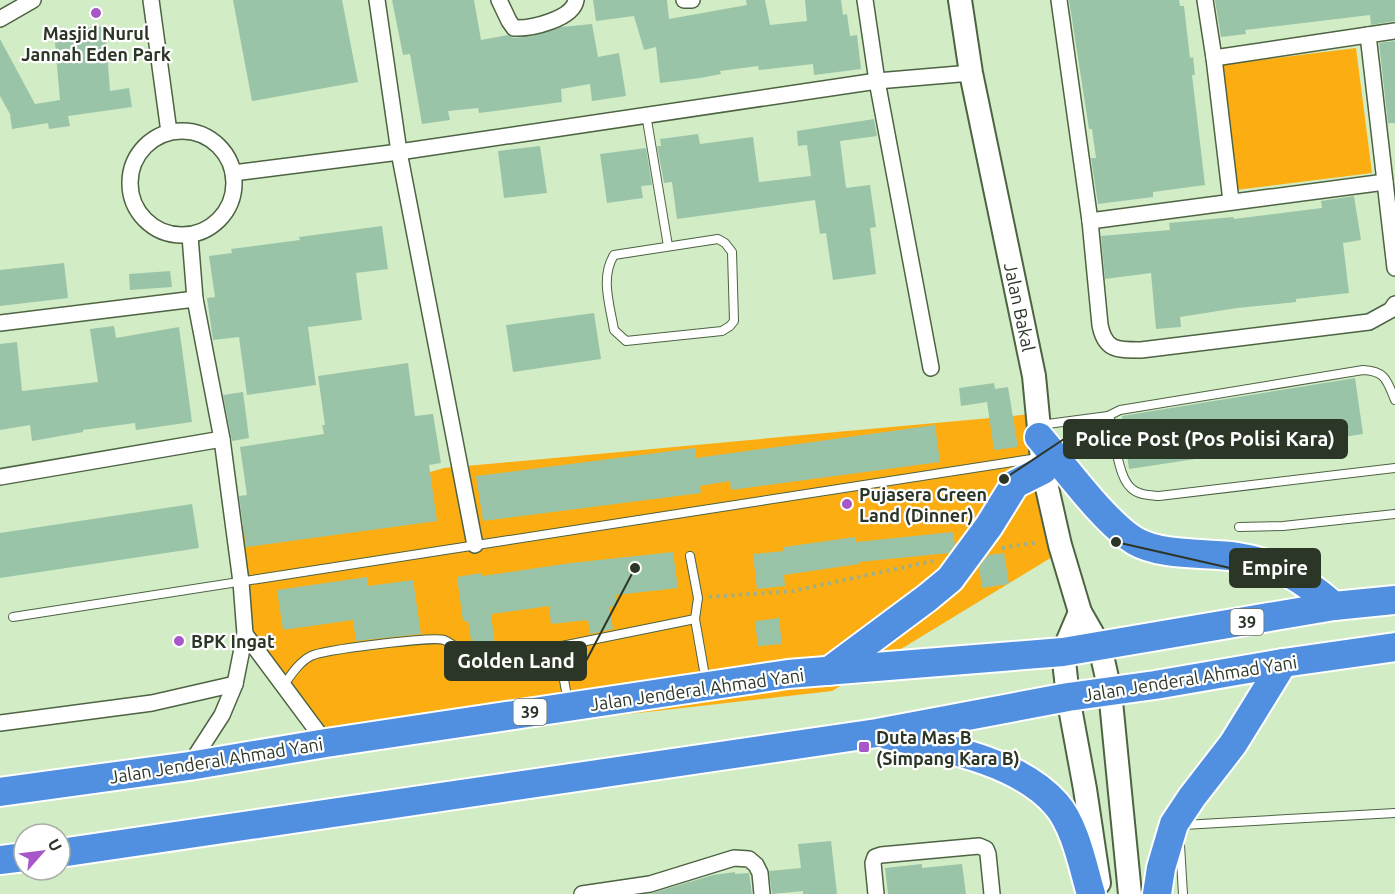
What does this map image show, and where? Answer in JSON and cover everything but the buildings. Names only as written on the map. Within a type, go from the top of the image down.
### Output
[{"type":"highway","points":[[828,672],[950,579],[1041,447],[1100,509],[1136,541],[1167,551],[1239,557],[1273,566],[1309,584],[1334,606]]},
{"type":"highway","name":"Jalan Jenderal Ahmad Yani","points":[[0,792],[189,766],[326,743],[788,674],[1063,652],[1334,606],[1395,600]]},
{"type":"highway","name":"Jalan Jenderal Ahmad Yani","points":[[72,851],[877,733],[1068,697],[1395,647]]},
{"type":"highway","points":[[1157,894],[1161,868],[1174,824],[1233,744],[1283,663]]},
{"type":"highway","points":[[877,733],[993,762],[1035,784],[1058,805],[1074,837],[1091,894]]},
{"type":"street","points":[[0,20],[33,0]]},
{"type":"street","points":[[151,0],[169,132]]},
{"type":"street","points":[[377,0],[399,152],[475,545]]},
{"type":"street","points":[[499,0],[514,28],[523,28],[554,20],[568,13],[575,6],[576,0]]},
{"type":"street","points":[[684,0],[692,0]]},
{"type":"street","points":[[865,0],[877,81],[931,368]]},
{"type":"street","name":"Jalan Bakal","points":[[960,0],[971,73],[1034,376],[1041,447],[1060,545],[1080,612],[1100,647],[1110,691],[1130,894]]},
{"type":"street","points":[[1059,0],[1090,221],[1101,331],[1102,337],[1109,345],[1119,350],[1141,350],[1370,322],[1391,310],[1395,304]]},
{"type":"street","points":[[1205,0],[1231,201]]},
{"type":"street","points":[[1214,58],[1395,31]]},
{"type":"street","points":[[1368,35],[1389,158],[1385,182],[1395,268]]},
{"type":"street","points":[[233,173],[399,152],[877,81],[971,73]]},
{"type":"street","points":[[186,130],[202,135],[217,144],[227,157],[233,173],[234,190],[229,206],[220,220],[206,230],[190,236],[172,235],[149,224],[142,218],[133,202],[129,185],[132,167],[140,151],[153,139],[169,132],[186,130]]},
{"type":"street","points":[[1090,221],[1385,182]]},
{"type":"street","points":[[189,766],[222,715],[235,684],[245,633],[241,582],[228,501],[222,439],[195,299],[190,236]]},
{"type":"street","points":[[0,323],[195,299]]},
{"type":"street","points":[[0,477],[222,439]]},
{"type":"street","points":[[1080,612],[1063,652],[1068,697],[1086,789],[1101,894]]},
{"type":"street","points":[[245,633],[326,743]]},
{"type":"street","points":[[0,723],[152,703],[235,684]]},
{"type":"street","points":[[876,894],[873,863],[875,857],[979,846],[986,849],[988,854],[992,894]]},
{"type":"street","points":[[582,894],[651,889],[734,858],[749,859],[756,865],[760,873],[762,894]]},
{"type":"lane","points":[[646,114],[668,246]]},
{"type":"lane","points":[[718,239],[725,243],[732,252],[734,321],[730,327],[722,331],[626,341],[614,330],[606,274],[609,263],[614,255],[668,246],[718,239]]},
{"type":"lane","points":[[13,617],[475,545],[1041,447],[1119,410],[1363,370],[1382,374],[1395,400]]},
{"type":"lane","points":[[1108,416],[1112,423],[1123,479],[1132,490],[1146,495],[1159,496],[1395,468]]},
{"type":"lane","points":[[1239,527],[1283,526],[1395,514]]},
{"type":"lane","points":[[690,555],[698,598],[696,619],[707,687]]},
{"type":"lane","points":[[283,686],[304,661],[314,654],[337,648],[442,639],[458,649],[468,659],[478,663],[696,619]]},
{"type":"lane","points":[[558,647],[569,706]]},
{"type":"lane","points":[[1183,894],[1179,825],[1395,813]]},
{"type":"path","points":[[968,554],[1034,542],[1060,545]]},
{"type":"path","points":[[698,598],[794,591],[934,561]]},
{"type":"shaded area","points":[[1356,48],[1372,173],[1236,190],[1220,65]]},
{"type":"shaded area","points":[[1044,413],[1067,548],[832,691],[328,748],[243,638],[229,530],[444,468]]},
{"type":"place","name":"Masjid Nurul Jannah Eden Park","points":[[96,13]]},
{"type":"place","name":"Police Post (Pos Polisi Kara)","points":[[1004,479]]},
{"type":"place","name":"Pujasera Green Land (Dinner)","points":[[847,504]]},
{"type":"place","name":"Empire","points":[[1116,542]]},
{"type":"place","name":"Golden Land","points":[[635,568]]},
{"type":"place","name":"BPK Ingat","points":[[179,641]]},
{"type":"place","name":"Duta Mas B (Simpang Kara B)","points":[[864,747]]}]
